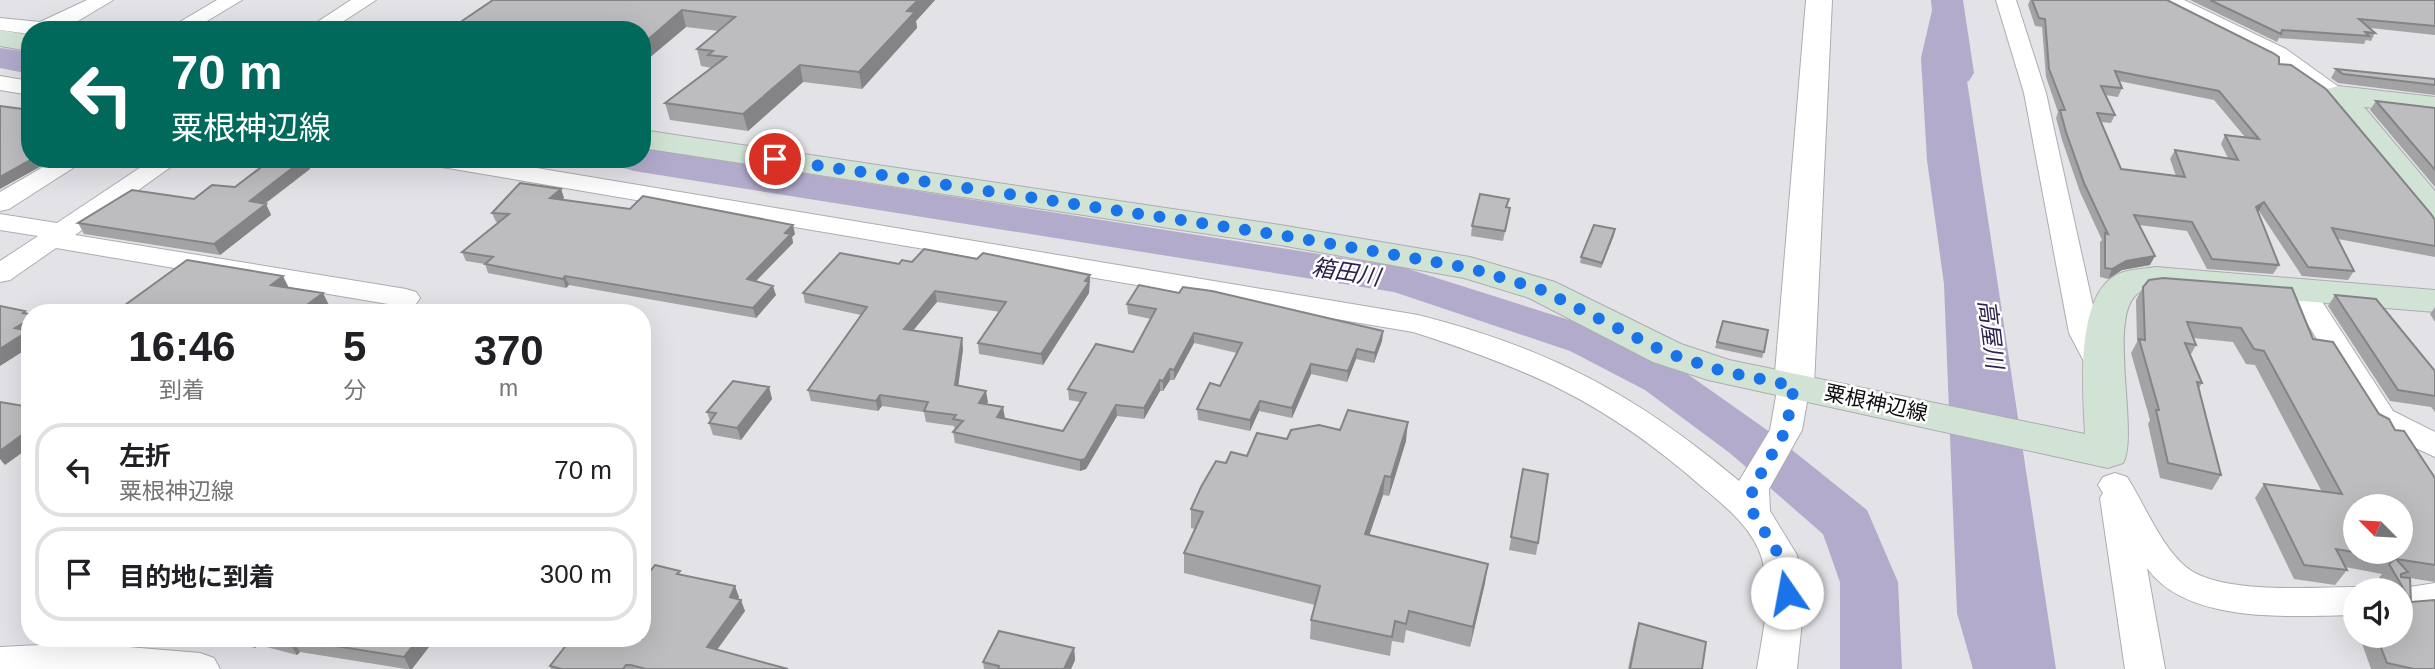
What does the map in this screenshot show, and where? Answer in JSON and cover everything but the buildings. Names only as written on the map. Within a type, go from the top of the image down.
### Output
[{"type":"main road","points":[[0,38],[21,36]]},
{"type":"main road","points":[[2338,95],[2435,106]]},
{"type":"main road","points":[[2338,95],[2435,213]]},
{"type":"main road","name":"粟根神辺線","points":[[651,140],[1267,233],[1470,268],[1542,290],[1667,353],[1722,371],[1805,388],[2105,463]]},
{"type":"main road","points":[[2105,463],[2102,368],[2112,301],[2125,285],[2156,278],[2435,301]]},
{"type":"street","points":[[65,21],[103,0]]},
{"type":"street","points":[[193,21],[232,0]]},
{"type":"street","points":[[330,21],[366,0]]},
{"type":"street","points":[[1752,501],[1805,388],[1809,182],[1819,0]]},
{"type":"street","points":[[2006,0],[2035,93],[2084,332],[2102,368]]},
{"type":"street","points":[[2168,0],[2278,54],[2338,95]]},
{"type":"street","points":[[0,24],[21,29]]},
{"type":"street","points":[[0,83],[21,86]]},
{"type":"street","points":[[0,99],[21,102]]},
{"type":"street","points":[[0,203],[60,168]]},
{"type":"street","points":[[0,274],[157,168]]},
{"type":"street","points":[[490,168],[1418,324],[1500,350],[1597,393],[1670,440],[1752,501],[1779,555],[1787,593],[1777,669]]},
{"type":"street","points":[[0,222],[58,236],[406,298]]},
{"type":"street","points":[[2300,289],[2382,419],[2435,446]]},
{"type":"street","points":[[2105,463],[2172,575],[2187,587],[2270,601],[2343,601]]},
{"type":"street","points":[[2105,463],[2145,669]]},
{"type":"street","points":[[2413,600],[2435,597]]},
{"type":"street","points":[[0,663],[80,659],[200,669]]},
{"type":"water","points":[[1933,6],[1956,8],[2056,669],[1973,669],[1957,613],[1944,284],[1927,160],[1921,58]]},
{"type":"waterway","name":"高屋川","points":[[1947,0],[1956,73]]},
{"type":"waterway","name":"箱田川","points":[[0,58],[21,62]]},
{"type":"waterway","name":"箱田川","points":[[651,162],[1402,280],[1587,341],[1662,379],[1749,442],[1847,524],[1869,582],[1871,669]]},
{"type":"route","points":[[775,159],[1280,235],[1470,268],[1542,290],[1667,353],[1722,371],[1794,386],[1786,430],[1752,489],[1753,513],[1779,555],[1787,593]]}]
